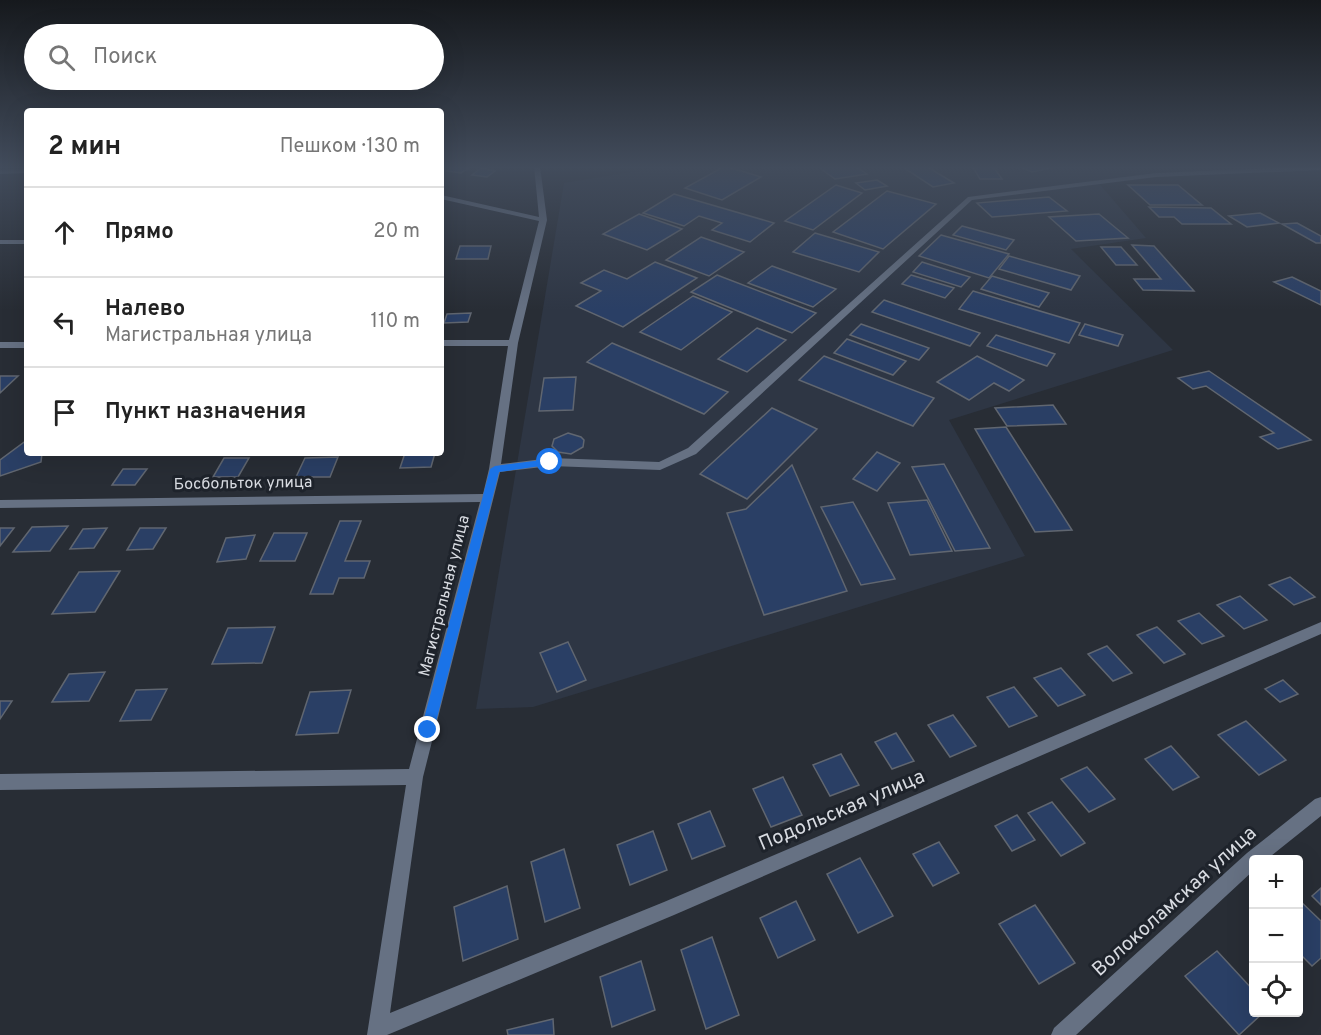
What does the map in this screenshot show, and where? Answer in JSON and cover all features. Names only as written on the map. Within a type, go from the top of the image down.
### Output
[{"type":"street","points":[[516,214],[543,220]]},
{"type":"street","name":"Магистральная улица","points":[[378,1031],[415,777],[495,469],[513,343],[543,220],[542,214]]},
{"type":"street","points":[[495,469],[550,462],[660,466],[692,451],[952,214]]},
{"type":"street","points":[[0,242],[24,242]]},
{"type":"street","points":[[444,343],[513,343]]},
{"type":"street","points":[[0,345],[24,345]]},
{"type":"street","name":"Босбольток улица","points":[[0,504],[487,498]]},
{"type":"street","name":"Подольская улица","points":[[378,1031],[1321,628]]},
{"type":"street","points":[[0,782],[415,777]]},
{"type":"street","name":"Волоколамская улица","points":[[1061,1035],[1253,859],[1321,805]]},
{"type":"shaded area","points":[[559,214],[1126,214],[1146,238],[1071,249],[1173,350],[949,420],[1025,556],[533,707],[476,709]]},
{"type":"building","points":[[638,214],[682,229],[647,250],[603,234]]},
{"type":"building","points":[[647,214],[744,214],[774,223],[750,242],[712,230],[722,223],[699,216],[684,226]]},
{"type":"building","points":[[794,214],[834,214],[813,230],[785,221]]},
{"type":"building","points":[[856,214],[924,214],[883,249],[833,232]]},
{"type":"building","points":[[989,214],[1026,214],[992,217]]},
{"type":"building","points":[[1099,214],[1128,238],[1076,241],[1049,217]]},
{"type":"building","points":[[1156,214],[1219,214],[1231,224],[1182,224],[1174,217],[1159,217]]},
{"type":"building","points":[[1262,214],[1279,223],[1247,227],[1229,216]]},
{"type":"building","points":[[1297,223],[1321,236],[1321,243],[1316,243],[1282,224]]},
{"type":"building","points":[[962,226],[1014,240],[1006,250],[953,235]]},
{"type":"building","points":[[815,233],[879,252],[859,272],[793,252]]},
{"type":"building","points":[[941,235],[1009,254],[989,278],[919,256]]},
{"type":"building","points":[[701,237],[744,252],[709,276],[666,260]]},
{"type":"building","points":[[1132,245],[1154,246],[1194,291],[1143,290],[1134,279],[1161,279]]},
{"type":"building","points":[[460,246],[491,246],[488,259],[456,259]]},
{"type":"building","points":[[1101,247],[1121,247],[1137,265],[1116,265]]},
{"type":"building","points":[[1009,256],[1080,276],[1071,290],[999,269]]},
{"type":"building","points":[[655,262],[697,278],[623,327],[576,306],[601,291],[581,283],[604,270],[627,279]]},
{"type":"building","points":[[922,262],[970,277],[961,287],[913,272]]},
{"type":"building","points":[[772,266],[836,289],[813,307],[748,283]]},
{"type":"building","points":[[717,275],[816,313],[792,333],[691,292]]},
{"type":"building","points":[[911,275],[954,288],[945,298],[902,284]]},
{"type":"building","points":[[992,276],[1049,293],[1039,307],[981,289]]},
{"type":"building","points":[[1292,277],[1321,291],[1321,305],[1274,282]]},
{"type":"building","points":[[973,291],[1080,323],[1069,343],[959,309]]},
{"type":"building","points":[[693,296],[732,312],[681,350],[640,332]]},
{"type":"building","points":[[884,300],[980,333],[970,346],[872,312]]},
{"type":"building","points":[[471,313],[468,322],[444,323],[447,314]]},
{"type":"building","points":[[861,324],[929,348],[919,360],[850,335]]},
{"type":"building","points":[[1085,324],[1123,335],[1118,346],[1079,335]]},
{"type":"building","points":[[757,328],[786,340],[747,372],[718,359]]},
{"type":"building","points":[[996,335],[1055,354],[1047,366],[987,346]]},
{"type":"building","points":[[847,339],[906,361],[893,375],[834,353]]},
{"type":"building","points":[[612,343],[728,392],[704,414],[587,362]]},
{"type":"building","points":[[824,356],[934,398],[913,426],[799,380]]},
{"type":"building","points":[[977,356],[1024,380],[1009,391],[994,383],[969,400],[937,382]]},
{"type":"building","points":[[1209,371],[1311,440],[1278,449],[1260,437],[1274,433],[1206,386],[1193,389],[1178,378]]},
{"type":"building","points":[[0,376],[18,376],[0,393]]},
{"type":"building","points":[[576,377],[573,410],[539,411],[544,378]]},
{"type":"building","points":[[1053,405],[1066,424],[1007,426],[995,408]]},
{"type":"building","points":[[772,408],[817,429],[747,499],[700,474]]},
{"type":"building","points":[[1006,427],[1072,530],[1035,532],[975,429]]},
{"type":"building","points":[[568,433],[581,437],[584,440],[583,447],[571,454],[558,452],[552,446],[554,439]]},
{"type":"building","points":[[24,442],[24,456],[42,456],[41,462],[0,476],[0,460]]},
{"type":"building","points":[[877,452],[900,463],[877,491],[853,479]]},
{"type":"building","points":[[404,456],[434,456],[431,467],[400,468]]},
{"type":"building","points":[[338,457],[330,477],[296,477],[305,458]]},
{"type":"building","points":[[224,458],[249,458],[238,477],[213,477]]},
{"type":"building","points":[[944,464],[990,548],[955,551],[912,467]]},
{"type":"building","points":[[792,465],[847,591],[764,615],[727,513],[746,509]]},
{"type":"building","points":[[123,469],[147,469],[135,485],[112,485]]},
{"type":"building","points":[[927,500],[952,551],[910,555],[888,503]]},
{"type":"building","points":[[853,502],[895,579],[861,585],[821,507]]},
{"type":"building","points":[[340,521],[361,521],[345,561],[370,561],[364,578],[339,578],[333,594],[310,594]]},
{"type":"building","points":[[68,526],[50,551],[13,552],[32,527]]},
{"type":"building","points":[[0,528],[14,528],[0,546]]},
{"type":"building","points":[[107,528],[94,548],[70,549],[83,529]]},
{"type":"building","points":[[140,528],[166,528],[153,549],[127,550]]},
{"type":"building","points":[[274,533],[307,533],[295,561],[260,561]]},
{"type":"building","points":[[255,535],[246,559],[217,562],[226,538]]},
{"type":"building","points":[[120,571],[95,612],[52,614],[79,572]]},
{"type":"building","points":[[1290,577],[1315,597],[1294,605],[1269,585]]},
{"type":"building","points":[[1240,596],[1267,620],[1244,629],[1217,605]]},
{"type":"building","points":[[1199,613],[1224,636],[1202,644],[1178,621]]},
{"type":"building","points":[[275,627],[262,663],[212,664],[228,628]]},
{"type":"building","points":[[1157,627],[1185,654],[1164,663],[1137,635]]},
{"type":"building","points":[[568,642],[586,680],[557,692],[540,653]]},
{"type":"building","points":[[1107,646],[1132,673],[1113,681],[1088,654]]},
{"type":"building","points":[[1061,668],[1085,695],[1058,706],[1034,678]]},
{"type":"building","points":[[105,672],[89,701],[52,702],[69,674]]},
{"type":"building","points":[[1283,680],[1298,694],[1280,702],[1265,689]]},
{"type":"building","points":[[1014,687],[1037,716],[1009,727],[987,697]]},
{"type":"building","points":[[167,689],[151,720],[120,721],[136,690]]},
{"type":"building","points":[[351,690],[338,733],[296,735],[310,692]]},
{"type":"building","points":[[0,701],[12,701],[0,719]]},
{"type":"building","points":[[953,715],[976,746],[950,757],[928,725]]},
{"type":"building","points":[[1246,721],[1286,760],[1259,775],[1218,735]]},
{"type":"building","points":[[896,733],[914,761],[892,769],[875,742]]},
{"type":"building","points":[[1171,746],[1199,777],[1173,790],[1145,759]]},
{"type":"building","points":[[841,754],[859,785],[830,796],[813,765]]},
{"type":"building","points":[[1087,767],[1115,799],[1089,812],[1061,779]]},
{"type":"building","points":[[783,777],[802,815],[771,827],[753,789]]},
{"type":"building","points":[[1052,802],[1085,843],[1061,856],[1028,813]]},
{"type":"building","points":[[710,811],[725,846],[692,859],[678,824]]},
{"type":"building","points":[[1017,815],[1035,840],[1012,851],[995,826]]},
{"type":"building","points":[[653,831],[667,870],[630,885],[617,845]]},
{"type":"building","points":[[939,842],[959,873],[933,886],[913,854]]},
{"type":"building","points":[[564,849],[580,908],[545,922],[531,862]]},
{"type":"building","points":[[860,858],[893,916],[858,933],[827,874]]},
{"type":"building","points":[[507,886],[518,939],[463,961],[454,907]]},
{"type":"building","points":[[1321,888],[1321,905],[1312,896]]},
{"type":"building","points":[[796,901],[815,940],[778,958],[760,918]]},
{"type":"building","points":[[1303,904],[1321,921],[1321,958],[1312,966],[1303,957]]},
{"type":"building","points":[[1035,905],[1075,963],[1039,984],[999,924]]},
{"type":"building","points":[[712,937],[739,1015],[706,1029],[681,950]]},
{"type":"building","points":[[1217,951],[1249,986],[1249,1017],[1259,1017],[1239,1035],[1185,976]]},
{"type":"building","points":[[641,961],[655,1010],[612,1027],[600,977]]},
{"type":"building","points":[[553,1019],[554,1035],[508,1035],[507,1030]]},
{"type":"route","points":[[428,730],[495,469],[550,462]]}]
